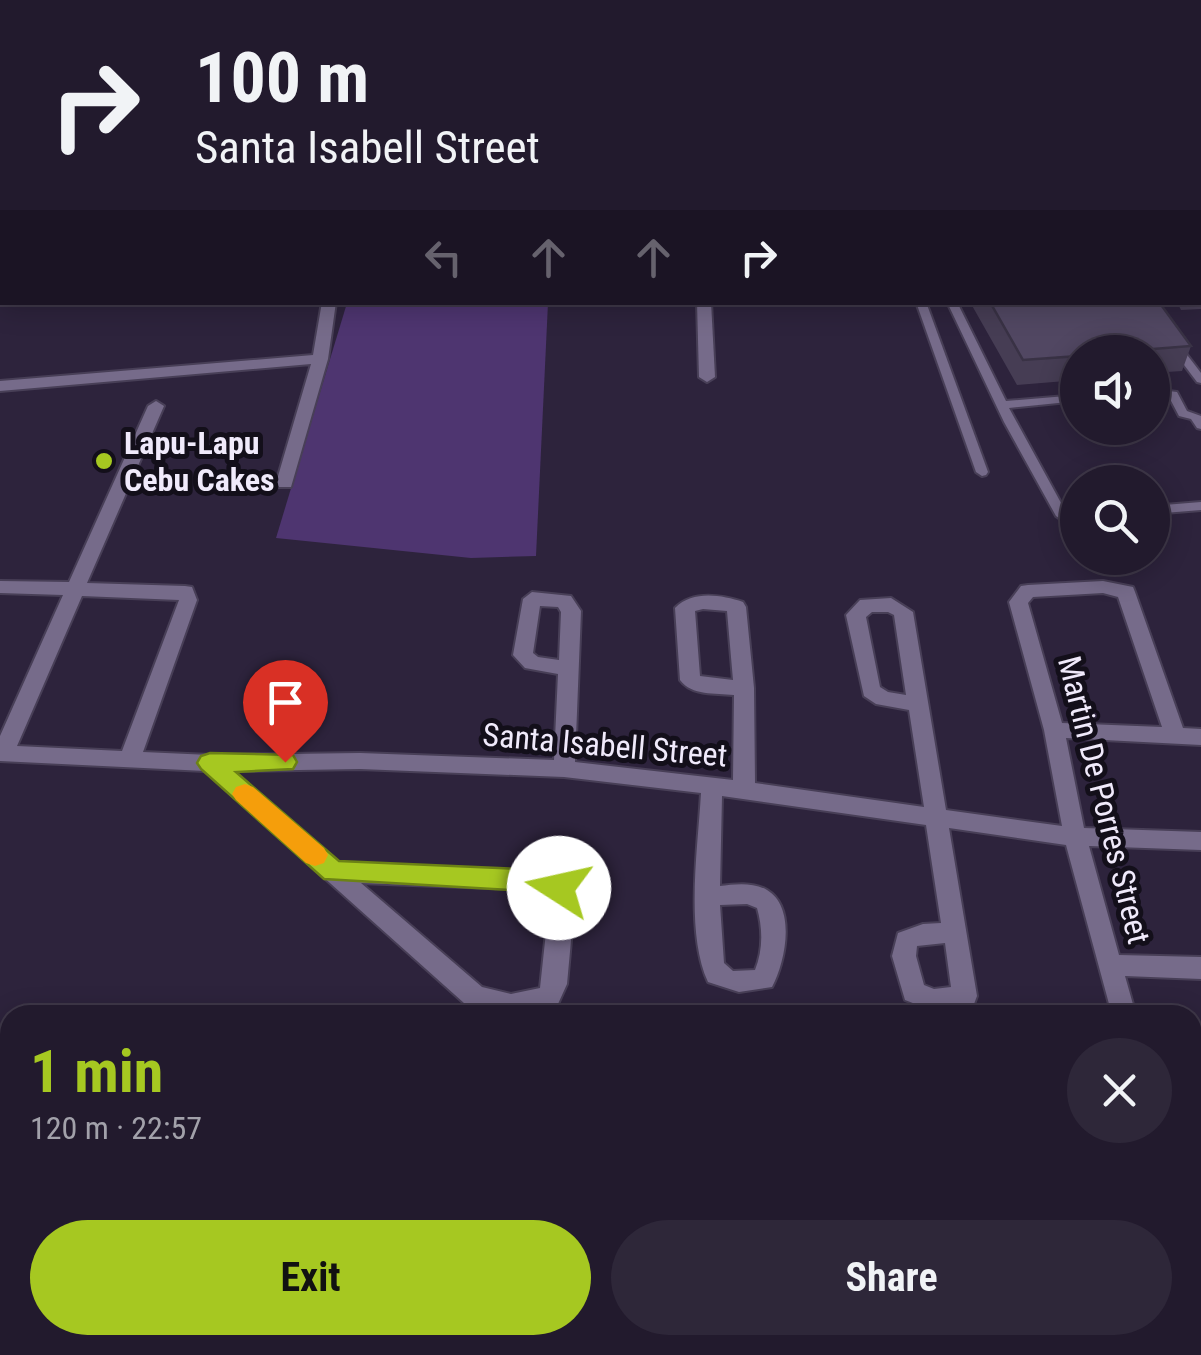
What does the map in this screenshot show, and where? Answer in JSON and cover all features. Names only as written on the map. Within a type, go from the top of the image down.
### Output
[{"type":"street","points":[[285,483],[320,359],[329,305]]},
{"type":"street","points":[[704,305],[708,376]]},
{"type":"street","points":[[0,386],[320,359]]},
{"type":"street","points":[[1,753],[78,588],[156,406]]},
{"type":"street","name":"Martin De Porres Street","points":[[1122,1005],[1075,837],[1054,730],[1018,602],[1028,591],[1104,586],[1126,592],[1176,736]]},
{"type":"street","points":[[0,588],[185,592],[188,600],[130,758]]},
{"type":"street","points":[[744,688],[690,680],[685,608],[691,604],[726,602],[736,606],[744,688],[744,790]]},
{"type":"street","points":[[916,704],[883,699],[871,692],[856,615],[867,605],[891,605],[903,612],[955,932]]},
{"type":"street","points":[[564,769],[566,668]]},
{"type":"street","points":[[1054,730],[1201,737]]},
{"type":"street","name":"Santa Isabell Street","points":[[1,753],[210,763],[360,761],[564,769],[1075,837],[1201,841]]},
{"type":"street","points":[[210,763],[334,872],[488,1004],[528,1004],[549,996],[557,966],[563,897],[559,888],[545,881],[334,872]]},
{"type":"street","points":[[708,896],[712,786]]},
{"type":"street","points":[[1113,964],[1201,968]]},
{"type":"lane","points":[[921,305],[982,472]]},
{"type":"lane","points":[[953,305],[1060,512]]},
{"type":"lane","points":[[1165,334],[1201,380]]},
{"type":"lane","points":[[1170,394],[1182,414],[1195,416],[1201,426]]},
{"type":"lane","points":[[1003,405],[1060,400]]},
{"type":"lane","points":[[1170,509],[1201,506]]},
{"type":"shaded area","points":[[346,305],[548,305],[536,556],[471,558],[276,538]]},
{"type":"building","points":[[992,305],[1161,305],[1191,346],[1170,348],[1170,335],[1060,335],[1060,357],[1023,360]]},
{"type":"slow traffic","points":[[245,794],[315,855]]},
{"type":"place","name":"Lapu-Lapu Cebu Cakes","points":[[104,461]]},
{"type":"route","points":[[285,762],[210,763],[334,872],[545,881],[559,888]]}]
